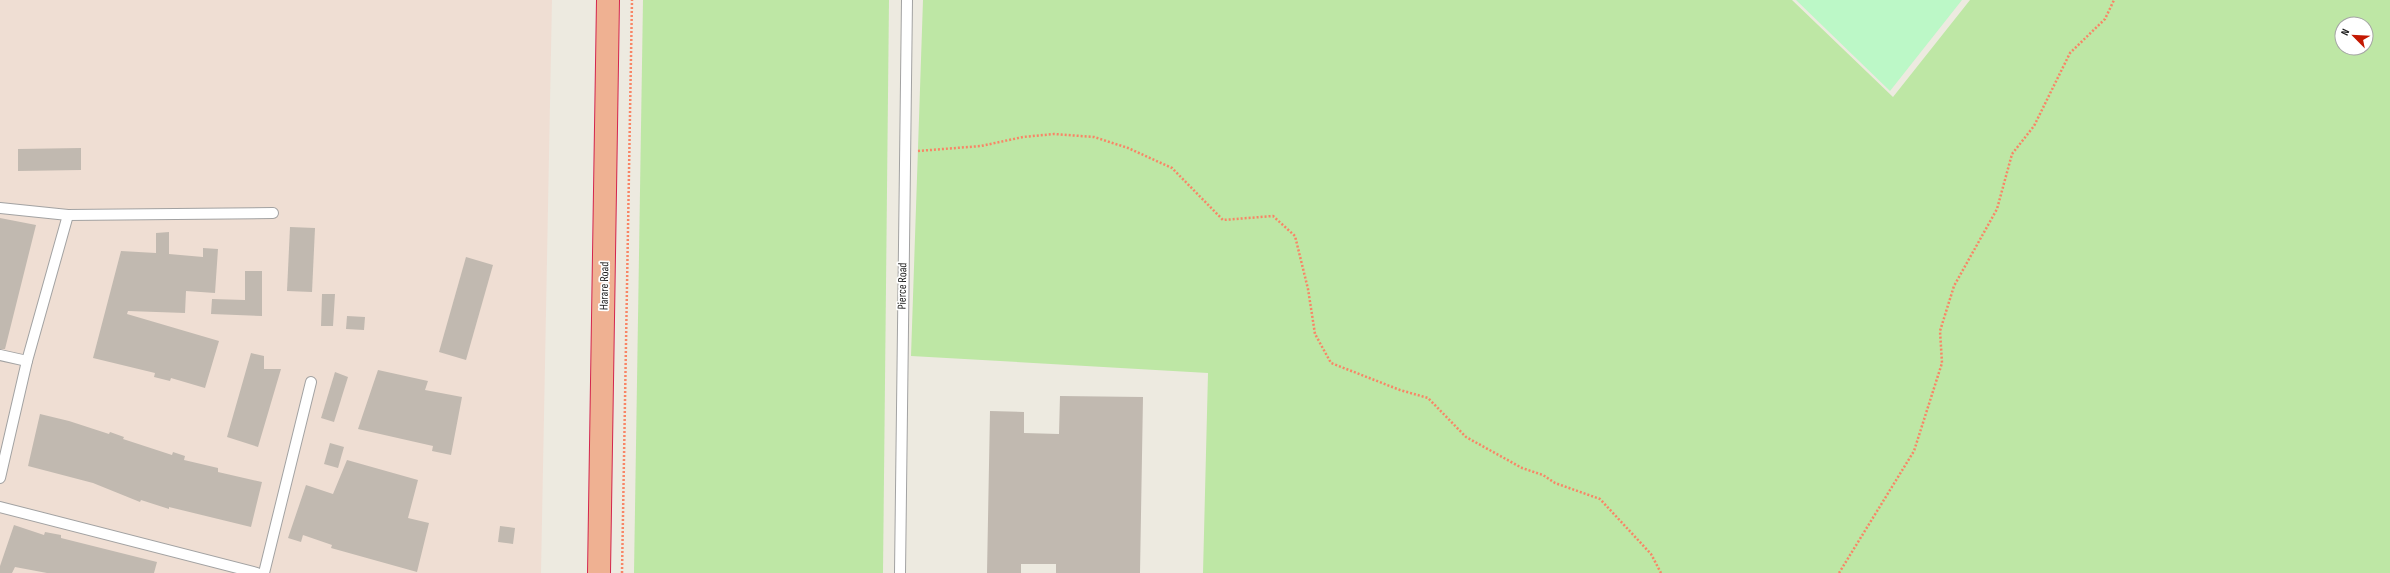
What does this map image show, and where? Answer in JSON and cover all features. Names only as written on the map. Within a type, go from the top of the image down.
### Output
[{"type":"highway","name":"Harare Road","points":[[599,573],[608,0]]},
{"type":"lane","name":"Pierce Road","points":[[900,573],[907,0]]},
{"type":"lane","points":[[0,208],[68,215],[273,213]]},
{"type":"lane","points":[[0,478],[27,361],[68,215]]},
{"type":"lane","points":[[0,355],[27,361]]},
{"type":"lane","points":[[264,573],[311,382]]},
{"type":"lane","points":[[0,508],[257,573]]},
{"type":"path","points":[[622,573],[632,0]]},
{"type":"path","points":[[1839,573],[1914,451],[1942,363],[1940,331],[1954,286],[1997,209],[2012,154],[2034,126],[2070,53],[2105,19],[2114,0]]},
{"type":"path","points":[[904,152],[981,146],[1023,137],[1054,134],[1094,137],[1128,148],[1172,168],[1223,220],[1273,216],[1295,236],[1308,289],[1315,334],[1331,363],[1400,390],[1428,398],[1466,437],[1522,468],[1600,499],[1651,554],[1661,573]]},
{"type":"shaded area","points":[[0,0],[552,0],[541,573],[0,573]]},
{"type":"green space","points":[[643,0],[889,0],[883,573],[634,573]]},
{"type":"green space","points":[[923,0],[1792,0],[1893,97],[1970,0],[2390,0],[2390,573],[1203,573],[1208,373],[911,356]]},
{"type":"green space","points":[[1796,0],[1962,0],[1890,91]]},
{"type":"building","points":[[81,148],[81,170],[18,171],[18,149]]},
{"type":"building","points":[[0,218],[36,225],[5,349],[0,349]]},
{"type":"building","points":[[290,227],[315,228],[312,292],[287,291]]},
{"type":"building","points":[[169,232],[169,254],[203,257],[203,248],[218,249],[215,293],[186,291],[185,313],[128,311],[127,314],[219,341],[205,388],[171,378],[170,381],[154,377],[155,373],[93,358],[121,251],[156,253],[156,233]]},
{"type":"building","points":[[466,257],[493,265],[466,360],[439,352]]},
{"type":"building","points":[[245,271],[262,271],[262,316],[211,314],[212,299],[245,300]]},
{"type":"building","points":[[322,294],[335,294],[333,326],[321,326]]},
{"type":"building","points":[[347,316],[365,317],[364,330],[346,329]]},
{"type":"building","points":[[251,353],[264,356],[264,369],[281,369],[258,447],[227,437]]},
{"type":"building","points":[[378,370],[428,381],[425,390],[462,397],[451,455],[432,451],[433,446],[358,429]]},
{"type":"building","points":[[335,372],[348,377],[334,422],[321,418]]},
{"type":"building","points":[[1060,396],[1143,397],[1140,573],[1056,573],[1056,564],[1021,564],[1021,573],[987,573],[990,411],[1024,412],[1024,433],[1059,434]]},
{"type":"building","points":[[40,414],[69,421],[109,434],[110,432],[124,437],[123,439],[172,455],[173,452],[185,456],[184,460],[218,468],[218,472],[262,482],[251,527],[169,507],[169,509],[141,500],[140,502],[93,483],[28,466]]},
{"type":"building","points":[[330,443],[344,447],[338,468],[324,464]]},
{"type":"building","points":[[347,460],[418,480],[408,518],[429,523],[417,572],[331,548],[332,545],[303,535],[301,542],[288,538],[306,485],[333,494]]},
{"type":"building","points":[[14,525],[44,535],[45,532],[61,535],[61,538],[157,562],[154,573],[47,573],[15,567],[12,573],[0,573],[0,566]]},
{"type":"building","points":[[500,526],[515,528],[513,544],[498,542]]}]
